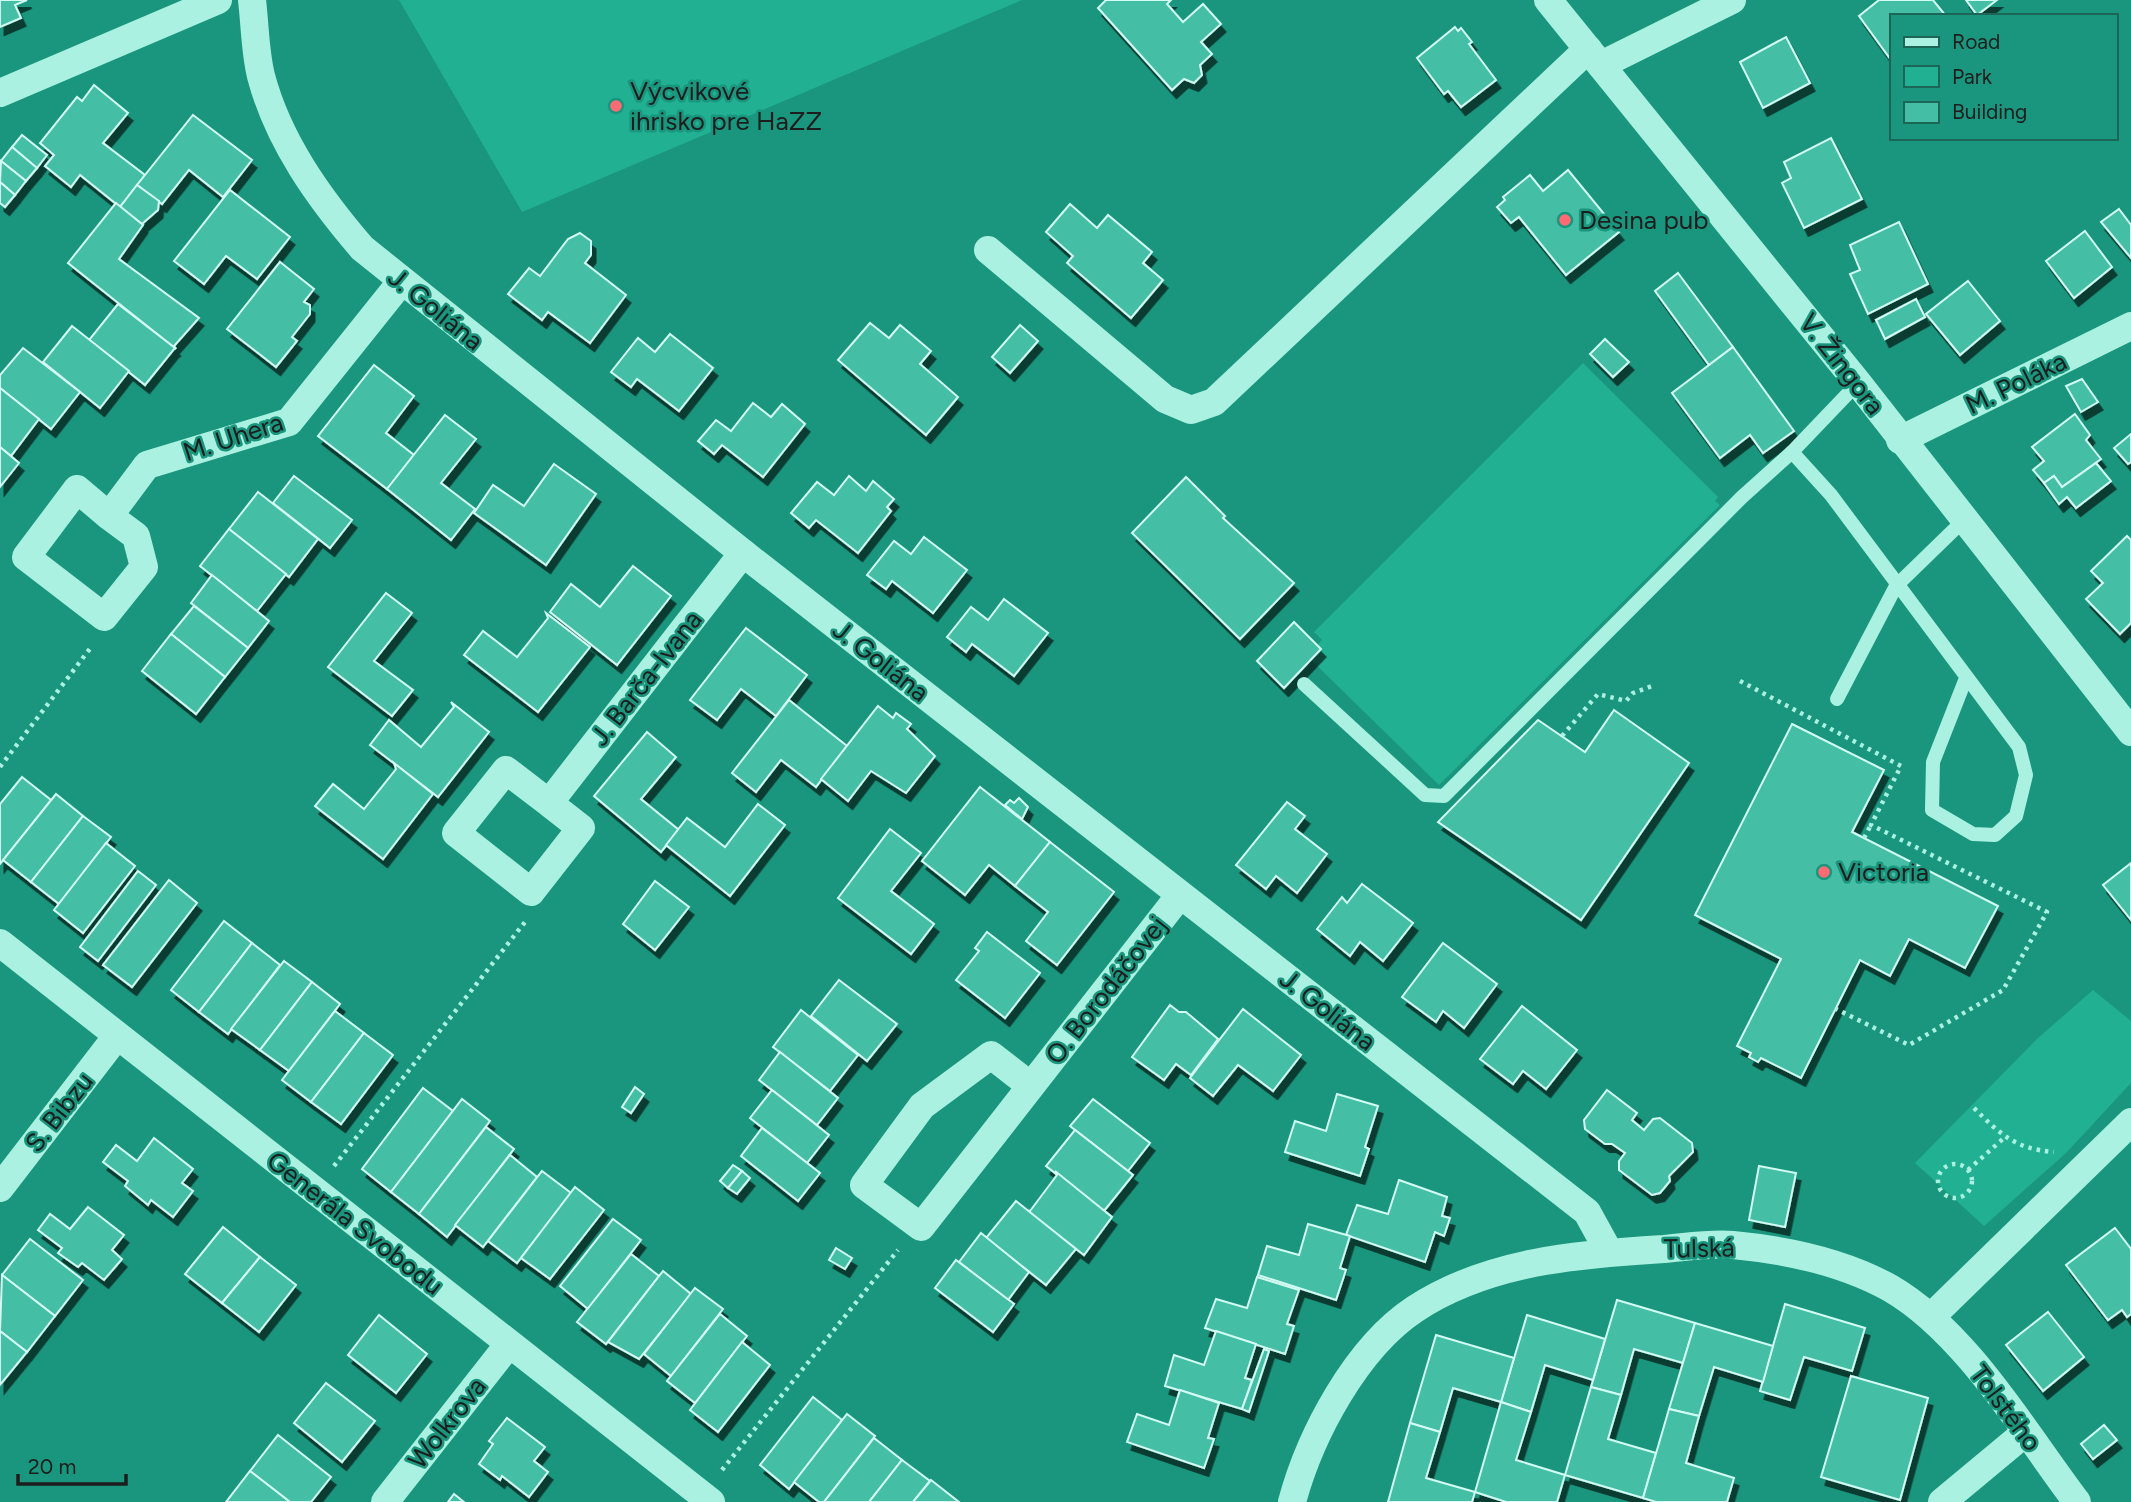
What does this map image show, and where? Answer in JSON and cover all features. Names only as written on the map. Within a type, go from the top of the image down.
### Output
[{"type":"street","points":[[0,93],[218,0]]},
{"type":"street","name":"J. Goliána","points":[[252,0],[261,76],[288,146],[326,206],[362,248],[401,282],[743,553],[1587,1212],[1609,1252]]},
{"type":"street","name":"V. Žingora","points":[[1548,0],[1858,383],[2131,732]]},
{"type":"street","points":[[988,250],[1165,399],[1191,410],[1214,402],[1594,57],[1732,0]]},
{"type":"street","name":"M. Uhera","points":[[110,516],[147,465],[289,422],[401,282]]},
{"type":"street","name":"M. Poláka","points":[[1900,440],[2131,326]]},
{"type":"street","points":[[77,489],[110,516],[136,536],[144,567],[104,617],[26,557],[77,489]]},
{"type":"street","name":"J. Barča-Ivana","points":[[549,803],[743,553]]},
{"type":"street","points":[[506,770],[549,803],[581,828],[531,892],[456,833],[506,770]]},
{"type":"street","name":"O. Borodáčovej","points":[[1031,1086],[991,1055],[922,1106],[864,1185],[921,1227],[1031,1086],[1180,895]]},
{"type":"street","name":"Generála Svobodu","points":[[0,943],[706,1498]]},
{"type":"street","name":"S. Bibzu","points":[[0,1188],[117,1036]]},
{"type":"street","points":[[1931,1317],[2131,1122]]},
{"type":"street","name":"Tulská","points":[[1292,1502],[1320,1430],[1342,1388],[1378,1341],[1413,1310],[1455,1286],[1532,1263],[1609,1252],[1731,1244],[1810,1258],[1854,1270],[1891,1289],[1931,1317]]},
{"type":"street","name":"Tolstého","points":[[1931,1317],[1964,1350],[2077,1502]]},
{"type":"street","name":"Wolkrova","points":[[386,1502],[509,1344]]},
{"type":"street","points":[[1942,1502],[2025,1433]]},
{"type":"lane","points":[[1304,684],[1425,795],[1444,796],[1742,497],[1792,452],[1858,383]]},
{"type":"lane","points":[[1792,452],[1830,495],[2019,747],[2026,775],[2016,816],[1995,835],[1973,834],[1932,810],[1933,762],[1966,678]]},
{"type":"lane","points":[[1837,699],[1896,586],[1964,520]]},
{"type":"path","points":[[0,767],[100,636],[104,617]]},
{"type":"path","points":[[1741,681],[1901,766],[1864,838]]},
{"type":"path","points":[[1562,736],[1598,694],[1626,701],[1633,693],[1655,685]]},
{"type":"path","points":[[1836,1009],[1909,1045],[2003,990],[2047,912],[1871,825]]},
{"type":"path","points":[[314,1191],[530,915],[531,892]]},
{"type":"path","points":[[1974,1108],[2004,1138],[2034,1151],[2066,1153],[2084,1168]]},
{"type":"path","points":[[1968,1170],[2004,1138]]},
{"type":"path","points":[[1961,1164],[1968,1170],[1971,1187],[1966,1194],[1958,1198],[1942,1192],[1938,1184],[1943,1168],[1961,1164]]},
{"type":"path","points":[[706,1498],[907,1239],[921,1227]]},
{"type":"green space","name":"Výcvikové ihrisko pre HaZZ","points":[[399,0],[1022,0],[522,212]]},
{"type":"green space","points":[[1583,363],[1718,497],[1715,501],[1720,505],[1439,785],[1307,656],[1322,640],[1314,632]]},
{"type":"green space","points":[[2093,990],[2131,1021],[2131,1083],[2066,1153],[1984,1226],[1915,1163],[2038,1038]]},
{"type":"building","points":[[0,0],[27,0],[15,5],[21,18],[0,27]]},
{"type":"building","points":[[1106,0],[1171,0],[1167,4],[1183,22],[1203,4],[1221,24],[1201,42],[1212,54],[1200,65],[1202,75],[1194,83],[1184,79],[1172,90],[1098,8]]},
{"type":"building","points":[[1879,0],[1933,0],[1944,14],[1890,14],[1890,59],[1859,16]]},
{"type":"building","points":[[1966,0],[1997,0],[1978,14]]},
{"type":"building","points":[[1455,27],[1458,31],[1461,28],[1472,42],[1469,44],[1496,80],[1461,107],[1448,91],[1444,94],[1417,58]]},
{"type":"building","points":[[1786,37],[1810,83],[1763,108],[1740,62]]},
{"type":"building","points":[[94,85],[128,113],[103,143],[145,175],[120,207],[80,175],[71,187],[45,166],[54,155],[40,143],[77,97],[82,101]]},
{"type":"building","points":[[193,115],[252,160],[223,197],[189,170],[162,204],[137,185]]},
{"type":"building","points":[[22,135],[47,155],[37,168],[12,147]]},
{"type":"building","points":[[1831,138],[1862,199],[1804,228],[1782,183],[1791,178],[1784,162]]},
{"type":"building","points":[[12,147],[37,168],[26,181],[1,161]]},
{"type":"building","points":[[1,161],[26,181],[15,195],[0,182]]},
{"type":"building","name":"Desina pub","points":[[1568,170],[1619,232],[1566,275],[1519,217],[1511,223],[1497,207],[1505,200],[1503,197],[1530,175],[1543,191]]},
{"type":"building","points":[[0,182],[15,195],[5,207],[0,203]]},
{"type":"building","points":[[137,185],[159,201],[158,210],[142,224],[120,207]]},
{"type":"building","points":[[230,190],[290,237],[257,279],[226,256],[204,284],[174,261]]},
{"type":"building","points":[[116,203],[143,225],[119,259],[199,318],[174,346],[176,349],[68,263]]},
{"type":"building","points":[[1070,204],[1097,228],[1108,215],[1152,252],[1143,263],[1163,280],[1131,318],[1067,263],[1073,256],[1046,232]]},
{"type":"building","points":[[2119,209],[2131,225],[2131,258],[2101,222]]},
{"type":"building","points":[[1899,222],[1928,284],[1868,314],[1850,274],[1860,270],[1850,245]]},
{"type":"building","points":[[2085,231],[2112,267],[2074,298],[2046,261]]},
{"type":"building","points":[[580,233],[591,241],[591,255],[585,263],[626,295],[590,343],[548,312],[542,320],[508,294],[529,268],[540,276],[568,239]]},
{"type":"building","points":[[280,262],[314,289],[304,302],[310,305],[310,314],[292,337],[297,341],[276,367],[227,329]]},
{"type":"building","points":[[1678,273],[1733,347],[1709,365],[1655,291]]},
{"type":"building","points":[[1968,281],[2000,321],[1960,355],[1926,314]]},
{"type":"building","points":[[1916,299],[1925,317],[1885,339],[1876,320]]},
{"type":"building","points":[[118,304],[175,348],[145,385],[89,340]]},
{"type":"building","points":[[870,323],[889,338],[900,325],[931,351],[920,364],[958,397],[926,435],[838,360]]},
{"type":"building","points":[[1020,325],[1038,341],[1010,373],[992,357]]},
{"type":"building","points":[[72,326],[129,371],[100,408],[43,362]]},
{"type":"building","points":[[670,334],[713,368],[679,411],[637,379],[631,387],[611,372],[638,338],[655,352]]},
{"type":"building","points":[[1605,339],[1629,362],[1613,377],[1590,354]]},
{"type":"building","points":[[1733,347],[1794,431],[1763,453],[1750,435],[1720,458],[1672,393]]},
{"type":"building","points":[[23,348],[80,392],[51,429],[0,388],[0,375]]},
{"type":"building","points":[[374,365],[414,396],[386,433],[414,455],[387,489],[318,436]]},
{"type":"building","points":[[2082,379],[2098,402],[2081,412],[2066,386]]},
{"type":"building","points":[[0,388],[39,419],[11,456],[0,447]]},
{"type":"building","points":[[753,403],[771,417],[782,404],[805,424],[763,477],[722,445],[714,454],[698,441],[716,420],[731,431]]},
{"type":"building","points":[[2075,414],[2090,435],[2086,440],[2101,459],[2062,487],[2054,476],[2044,483],[2033,470],[2044,461],[2032,447]]},
{"type":"building","points":[[445,415],[476,439],[441,483],[475,509],[451,540],[387,489]]},
{"type":"building","points":[[2131,434],[2131,462],[2128,464],[2114,448]]},
{"type":"building","points":[[0,447],[19,463],[0,487]]},
{"type":"building","points":[[2096,463],[2111,481],[2076,508],[2067,497],[2059,504],[2044,483],[2054,476],[2062,487]]},
{"type":"building","points":[[554,464],[596,494],[546,565],[474,513],[493,485],[524,506]]},
{"type":"building","points":[[294,476],[352,520],[330,548],[273,503]]},
{"type":"building","points":[[849,476],[866,491],[873,481],[894,499],[887,507],[891,511],[858,553],[816,520],[809,528],[791,513],[817,482],[834,495]]},
{"type":"building","points":[[1186,477],[1225,516],[1223,518],[1294,583],[1240,639],[1132,533]]},
{"type":"building","points":[[258,492],[318,539],[289,577],[229,529]]},
{"type":"building","points":[[229,529],[286,574],[257,611],[200,566]]},
{"type":"building","points":[[2127,536],[2131,540],[2131,623],[2120,634],[2086,599],[2103,583],[2091,571]]},
{"type":"building","points":[[924,537],[967,570],[933,613],[892,581],[886,589],[867,575],[894,541],[911,554]]},
{"type":"building","points":[[633,566],[671,596],[617,665],[550,612],[571,584],[600,607]]},
{"type":"building","points":[[212,575],[269,621],[248,648],[191,603]]},
{"type":"building","points":[[386,593],[412,613],[374,661],[413,690],[392,716],[328,667]]},
{"type":"building","points":[[1004,599],[1048,633],[1014,676],[972,644],[966,652],[947,637],[971,607],[988,620]]},
{"type":"building","points":[[194,606],[248,648],[225,677],[171,634]]},
{"type":"building","points":[[546,613],[590,647],[538,712],[464,655],[483,631],[517,657],[548,618]]},
{"type":"building","points":[[1294,622],[1321,649],[1284,688],[1257,661]]},
{"type":"building","points":[[746,628],[807,675],[776,716],[741,689],[717,720],[690,700]]},
{"type":"building","points":[[171,634],[225,677],[196,714],[142,671]]},
{"type":"building","points":[[789,700],[847,746],[816,787],[781,760],[756,792],[732,773]]},
{"type":"building","points":[[451,702],[489,732],[438,797],[370,745],[389,720],[421,747],[454,707]]},
{"type":"building","points":[[878,706],[893,718],[896,713],[911,724],[907,729],[935,756],[906,793],[871,771],[848,801],[821,779]]},
{"type":"building","points":[[1614,710],[1689,763],[1581,920],[1438,822],[1538,720],[1585,752]]},
{"type":"building","name":"Victoria","points":[[1792,724],[1884,770],[1852,832],[1998,906],[1965,968],[1909,939],[1890,976],[1860,960],[1801,1078],[1761,1058],[1758,1062],[1749,1057],[1751,1053],[1737,1046],[1781,959],[1695,915]]},
{"type":"building","points":[[647,732],[676,757],[641,799],[679,830],[661,852],[594,796]]},
{"type":"building","points":[[394,763],[433,794],[383,859],[315,806],[333,784],[364,809],[396,769]]},
{"type":"building","points":[[22,777],[51,800],[0,864],[0,804]]},
{"type":"building","points":[[980,787],[1050,842],[1015,886],[989,865],[965,895],[922,861]]},
{"type":"building","points":[[56,794],[83,816],[31,882],[3,860]]},
{"type":"building","points":[[1019,798],[1028,807],[1022,819],[1005,805],[1010,800],[1014,803]]},
{"type":"building","points":[[1287,802],[1305,816],[1295,829],[1327,854],[1297,893],[1276,876],[1266,889],[1236,865]]},
{"type":"building","points":[[758,804],[785,825],[730,896],[666,845],[687,818],[725,847]]},
{"type":"building","points":[[83,816],[111,837],[59,904],[31,882]]},
{"type":"building","points":[[890,829],[921,853],[891,891],[934,924],[911,954],[838,898]]},
{"type":"building","points":[[1050,842],[1114,892],[1057,965],[1026,941],[1048,912],[1015,886]]},
{"type":"building","points":[[106,843],[135,866],[83,933],[54,910]]},
{"type":"building","points":[[2131,863],[2131,920],[2103,885]]},
{"type":"building","points":[[138,871],[156,885],[98,961],[80,947]]},
{"type":"building","points":[[169,880],[197,903],[132,987],[103,965]]},
{"type":"building","points":[[655,881],[689,907],[655,950],[623,924]]},
{"type":"building","points":[[1362,884],[1413,923],[1383,961],[1360,942],[1350,956],[1317,929],[1342,897],[1347,903]]},
{"type":"building","points":[[224,921],[252,943],[199,1012],[171,990]]},
{"type":"building","points":[[987,932],[1040,973],[1005,1018],[956,980],[979,951],[975,948]]},
{"type":"building","points":[[252,943],[280,965],[228,1034],[199,1012]]},
{"type":"building","points":[[1443,943],[1497,984],[1464,1028],[1443,1011],[1436,1022],[1402,997]]},
{"type":"building","points":[[284,961],[312,982],[260,1050],[231,1029]]},
{"type":"building","points":[[839,980],[897,1024],[867,1061],[811,1016]]},
{"type":"building","points":[[312,982],[340,1004],[289,1071],[260,1050]]},
{"type":"building","points":[[1170,1005],[1179,1012],[1186,1012],[1218,1039],[1191,1075],[1176,1064],[1164,1080],[1132,1057]]},
{"type":"building","points":[[1522,1006],[1577,1050],[1546,1089],[1523,1071],[1513,1084],[1480,1059]]},
{"type":"building","points":[[1243,1009],[1301,1055],[1273,1091],[1238,1065],[1213,1096],[1190,1078]]},
{"type":"building","points":[[801,1010],[858,1055],[830,1091],[773,1047]]},
{"type":"building","points":[[335,1011],[364,1033],[311,1102],[282,1080]]},
{"type":"building","points":[[364,1033],[393,1055],[341,1124],[311,1102]]},
{"type":"building","points":[[780,1052],[838,1098],[817,1125],[759,1080]]},
{"type":"building","points":[[635,1087],[644,1094],[631,1113],[622,1107]]},
{"type":"building","points":[[423,1088],[453,1111],[391,1192],[362,1169]]},
{"type":"building","points":[[772,1090],[829,1135],[807,1163],[750,1118]]},
{"type":"building","points":[[1607,1090],[1637,1113],[1632,1120],[1644,1130],[1653,1119],[1660,1118],[1692,1143],[1693,1152],[1669,1176],[1670,1181],[1660,1193],[1652,1195],[1619,1170],[1619,1161],[1625,1153],[1612,1144],[1605,1144],[1585,1129],[1584,1120]]},
{"type":"building","points":[[1337,1094],[1378,1106],[1365,1147],[1369,1149],[1360,1176],[1285,1152],[1295,1121],[1326,1131]]},
{"type":"building","points":[[462,1099],[490,1121],[419,1214],[391,1192]]},
{"type":"building","points":[[1093,1099],[1150,1143],[1128,1171],[1070,1126]]},
{"type":"building","points":[[486,1127],[514,1149],[447,1237],[419,1214]]},
{"type":"building","points":[[762,1128],[820,1173],[798,1201],[741,1156]]},
{"type":"building","points":[[1075,1130],[1133,1175],[1104,1211],[1046,1166]]},
{"type":"building","points":[[154,1138],[193,1169],[182,1183],[193,1191],[173,1217],[151,1200],[148,1205],[125,1186],[128,1181],[103,1162],[116,1145],[137,1161]]},
{"type":"building","points":[[510,1155],[537,1177],[483,1247],[455,1225]]},
{"type":"building","points":[[733,1165],[742,1171],[728,1188],[720,1181]]},
{"type":"building","points":[[1759,1166],[1796,1173],[1785,1227],[1749,1220]]},
{"type":"building","points":[[542,1171],[571,1193],[517,1263],[488,1241]]},
{"type":"building","points":[[742,1171],[750,1178],[737,1194],[728,1188]]},
{"type":"building","points":[[1055,1171],[1112,1217],[1084,1255],[1025,1210],[1030,1211],[1057,1175]]},
{"type":"building","points":[[1399,1180],[1447,1197],[1442,1216],[1450,1218],[1444,1236],[1435,1232],[1425,1262],[1346,1235],[1357,1205],[1388,1214]]},
{"type":"building","points":[[575,1187],[604,1210],[550,1279],[521,1258]]},
{"type":"building","points":[[1016,1201],[1076,1249],[1046,1285],[986,1238]]},
{"type":"building","points":[[88,1207],[124,1235],[112,1250],[122,1259],[104,1280],[82,1263],[78,1267],[58,1253],[62,1248],[38,1230],[50,1214],[70,1229]]},
{"type":"building","points":[[613,1219],[641,1240],[588,1309],[560,1286]]},
{"type":"building","points":[[1308,1224],[1350,1236],[1340,1268],[1346,1270],[1336,1300],[1258,1275],[1267,1246],[1299,1255]]},
{"type":"building","points":[[223,1227],[260,1257],[222,1303],[185,1274]]},
{"type":"building","points":[[2115,1228],[2131,1249],[2131,1314],[2127,1317],[2122,1310],[2108,1320],[2066,1265]]},
{"type":"building","points":[[981,1233],[1029,1272],[1008,1300],[959,1262]]},
{"type":"building","points":[[30,1239],[83,1280],[55,1316],[2,1275]]},
{"type":"building","points":[[836,1248],[852,1258],[845,1269],[829,1260]]},
{"type":"building","points":[[631,1254],[659,1276],[606,1344],[577,1322]]},
{"type":"building","points":[[260,1257],[296,1285],[259,1332],[222,1303]]},
{"type":"building","points":[[956,1260],[1014,1304],[993,1332],[935,1288]]},
{"type":"building","points":[[663,1271],[691,1294],[639,1359],[608,1342]]},
{"type":"building","points":[[2,1275],[55,1316],[27,1352],[0,1331]]},
{"type":"building","points":[[1257,1277],[1299,1290],[1287,1324],[1294,1326],[1285,1354],[1205,1328],[1216,1299],[1247,1308]]},
{"type":"building","points":[[695,1288],[723,1309],[671,1376],[644,1354]]},
{"type":"building","points":[[1617,1300],[1695,1323],[1683,1363],[1634,1349],[1621,1395],[1591,1387]]},
{"type":"building","points":[[1785,1304],[1865,1328],[1852,1371],[1804,1357],[1790,1400],[1760,1391]]},
{"type":"building","points":[[2048,1312],[2084,1357],[2043,1391],[2006,1345]]},
{"type":"building","points":[[720,1314],[747,1336],[695,1403],[667,1381]]},
{"type":"building","points":[[379,1315],[427,1354],[396,1393],[348,1355]]},
{"type":"building","points":[[1527,1315],[1605,1339],[1593,1380],[1545,1365],[1531,1412],[1501,1402]]},
{"type":"building","points":[[1695,1323],[1773,1346],[1763,1382],[1714,1367],[1699,1416],[1669,1409]]},
{"type":"building","points":[[0,1331],[27,1352],[0,1385]]},
{"type":"building","points":[[1216,1331],[1256,1344],[1245,1378],[1252,1380],[1242,1409],[1165,1386],[1174,1355],[1204,1365]]},
{"type":"building","points":[[1436,1335],[1514,1358],[1501,1402],[1453,1388],[1440,1432],[1410,1423]]},
{"type":"building","points":[[742,1342],[770,1365],[718,1432],[690,1410]]},
{"type":"building","points":[[1264,1349],[1269,1351],[1249,1412],[1242,1409]]},
{"type":"building","points":[[1851,1376],[1928,1398],[1900,1500],[1821,1477]]},
{"type":"building","points":[[326,1383],[375,1421],[342,1462],[294,1423]]},
{"type":"building","points":[[1591,1387],[1621,1395],[1608,1439],[1656,1453],[1643,1498],[1565,1475]]},
{"type":"building","points":[[1180,1390],[1219,1403],[1208,1438],[1214,1439],[1204,1468],[1127,1442],[1137,1414],[1169,1425]]},
{"type":"building","points":[[813,1397],[842,1420],[789,1489],[760,1465]]},
{"type":"building","points":[[1501,1402],[1531,1412],[1516,1460],[1565,1475],[1557,1502],[1506,1502],[1475,1492]]},
{"type":"building","points":[[1669,1409],[1699,1416],[1686,1463],[1734,1478],[1727,1502],[1656,1502],[1643,1498]]},
{"type":"building","points":[[847,1414],[875,1436],[824,1502],[819,1502],[794,1482]]},
{"type":"building","points":[[507,1418],[545,1447],[534,1461],[548,1472],[529,1497],[502,1476],[500,1480],[479,1464],[493,1444],[489,1441]]},
{"type":"building","points":[[1410,1423],[1440,1432],[1426,1478],[1475,1492],[1472,1502],[1388,1502]]},
{"type":"building","points":[[2104,1425],[2117,1440],[2093,1459],[2081,1444]]},
{"type":"building","points":[[278,1435],[331,1477],[311,1502],[290,1502],[250,1471]]},
{"type":"building","points":[[874,1438],[902,1460],[869,1502],[824,1502]]},
{"type":"building","points":[[902,1460],[930,1481],[913,1502],[869,1502]]},
{"type":"building","points":[[250,1471],[290,1502],[226,1502]]},
{"type":"building","points":[[931,1480],[959,1502],[913,1502]]},
{"type":"building","points":[[454,1494],[464,1502],[448,1502]]},
{"type":"place","name":"Výcvikové ihrisko pre HaZZ","points":[[616,106]]},
{"type":"place","name":"Desina pub","points":[[1565,220]]},
{"type":"place","name":"Victoria","points":[[1824,872]]}]
